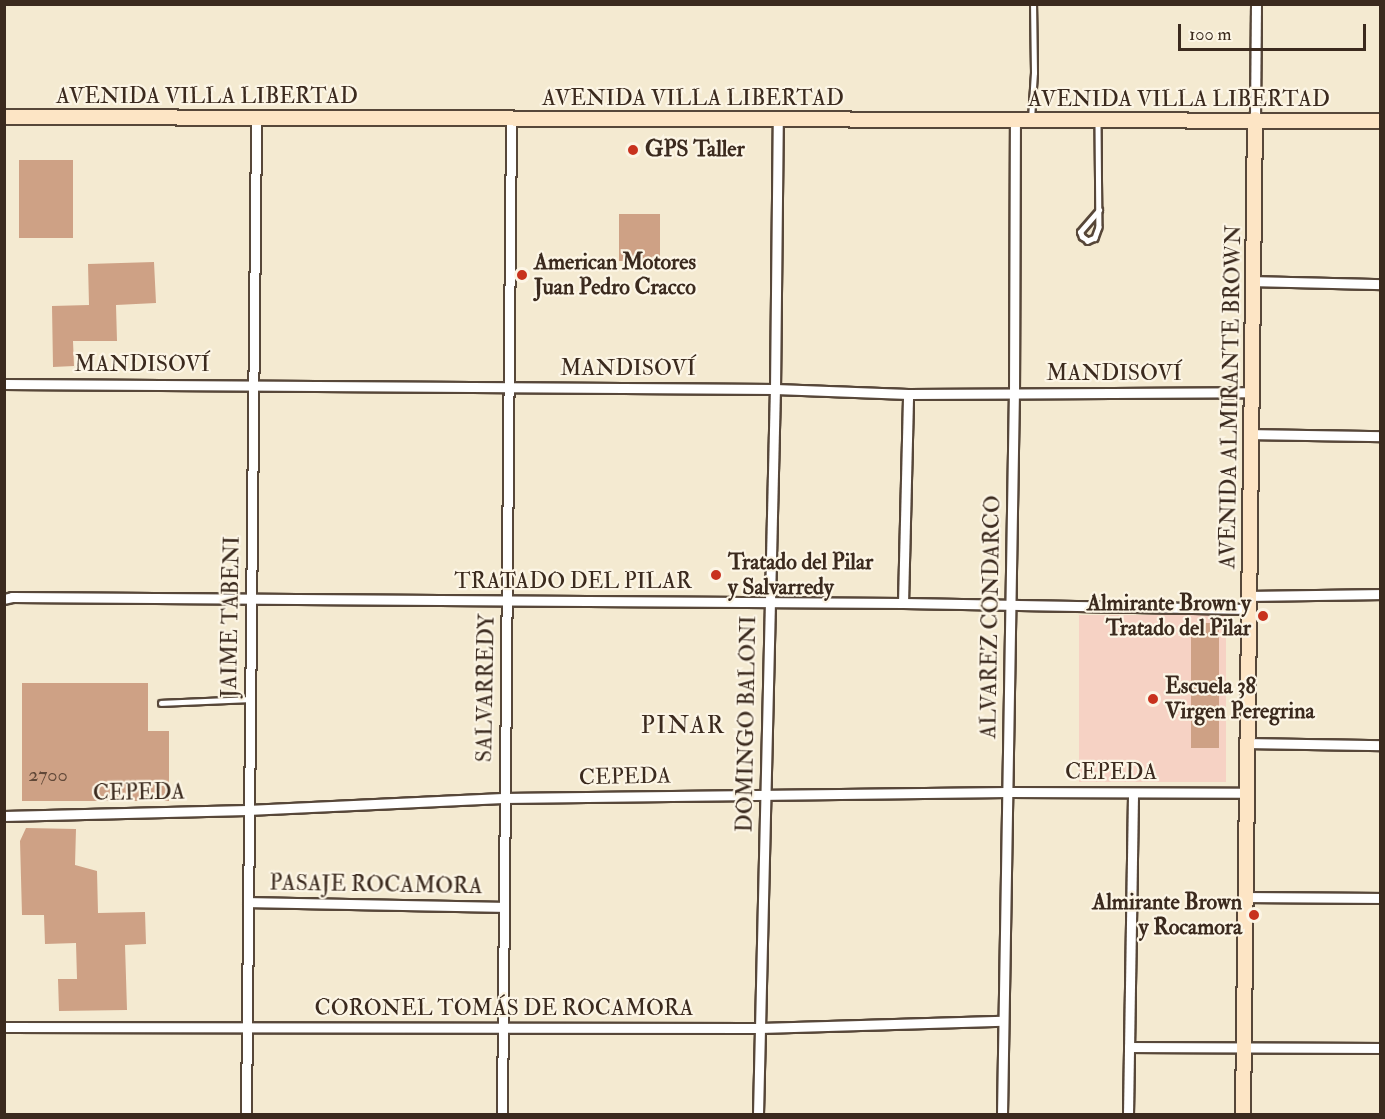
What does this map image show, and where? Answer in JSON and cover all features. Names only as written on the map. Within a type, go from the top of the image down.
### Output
[{"type":"street","name":"AVENIDA ALMIRANTE BROWN","points":[[1243,1114],[1250,602],[1249,434],[1256,4]]},
{"type":"street","name":"AVENIDA VILLA LIBERTAD","points":[[4,117],[1380,121]]},
{"type":"street","name":"JAIME TABENI","points":[[246,1114],[247,810],[256,119]]},
{"type":"street","name":"SALVARREDY","points":[[502,1114],[503,798],[511,387],[511,119]]},
{"type":"street","name":"DOMINGO BALONI","points":[[758,1114],[775,389],[778,119]]},
{"type":"street","name":"ALVAREZ CONDARCO","points":[[1002,1114],[1014,394],[1015,121]]},
{"type":"street","points":[[1253,281],[1380,284]]},
{"type":"street","name":"MANDISOVÍ","points":[[4,384],[775,389],[908,394],[1251,392]]},
{"type":"street","points":[[903,603],[908,394]]},
{"type":"street","points":[[1249,434],[1380,436]]},
{"type":"street","name":"TRATADO DEL PILAR","points":[[4,599],[1010,605],[1250,602],[1380,594]]},
{"type":"street","points":[[1248,743],[1380,745]]},
{"type":"street","name":"CEPEDA","points":[[4,816],[247,810],[503,798],[1008,792],[1246,793]]},
{"type":"street","points":[[1128,1114],[1133,793]]},
{"type":"street","points":[[1245,897],[1380,898]]},
{"type":"street","name":"PASAJE ROCAMORA","points":[[248,902],[504,907]]},
{"type":"street","name":"CORONEL TOMÁS DE ROCAMORA","points":[[4,1027],[759,1028],[1003,1021]]},
{"type":"street","points":[[1129,1047],[1380,1048]]},
{"type":"lane","points":[[1031,119],[1034,73],[1033,4]]},
{"type":"lane","points":[[1098,119],[1099,210],[1099,227],[1095,238],[1088,242],[1080,232],[1099,210]]},
{"type":"lane","points":[[161,703],[249,699]]},
{"type":"shaded area","name":"Escuela 38 Virgen Peregrina","points":[[1079,615],[1226,615],[1226,782],[1079,782]]},
{"type":"building","points":[[19,160],[73,160],[73,238],[19,238]]},
{"type":"building","points":[[619,214],[660,214],[660,261],[619,261]]},
{"type":"building","points":[[154,262],[156,303],[116,305],[117,341],[73,341],[74,366],[53,367],[52,306],[89,305],[88,264]]},
{"type":"building","points":[[1191,623],[1219,623],[1219,748],[1191,748]]},
{"type":"building","points":[[22,683],[148,683],[148,731],[169,731],[169,801],[22,801]]},
{"type":"building","points":[[26,828],[76,829],[75,865],[97,871],[98,913],[145,912],[146,944],[125,945],[127,1010],[59,1011],[58,979],[77,979],[76,943],[45,944],[44,915],[22,915],[20,841]]},
{"type":"place","name":"GPS Taller","points":[[633,150]]},
{"type":"place","name":"American Motores Juan Pedro Cracco","points":[[522,275]]},
{"type":"place","name":"Tratado del Pilar y Salvarredy","points":[[716,575]]},
{"type":"place","name":"Almirante Brown y Tratado del Pilar","points":[[1263,616]]},
{"type":"place","name":"Escuela 38 Virgen Peregrina","points":[[1153,699]]},
{"type":"place","name":"Almirante Brown y Rocamora","points":[[1254,915]]},
{"type":"district","name":"PINAR","points":[[683,726]]}]
